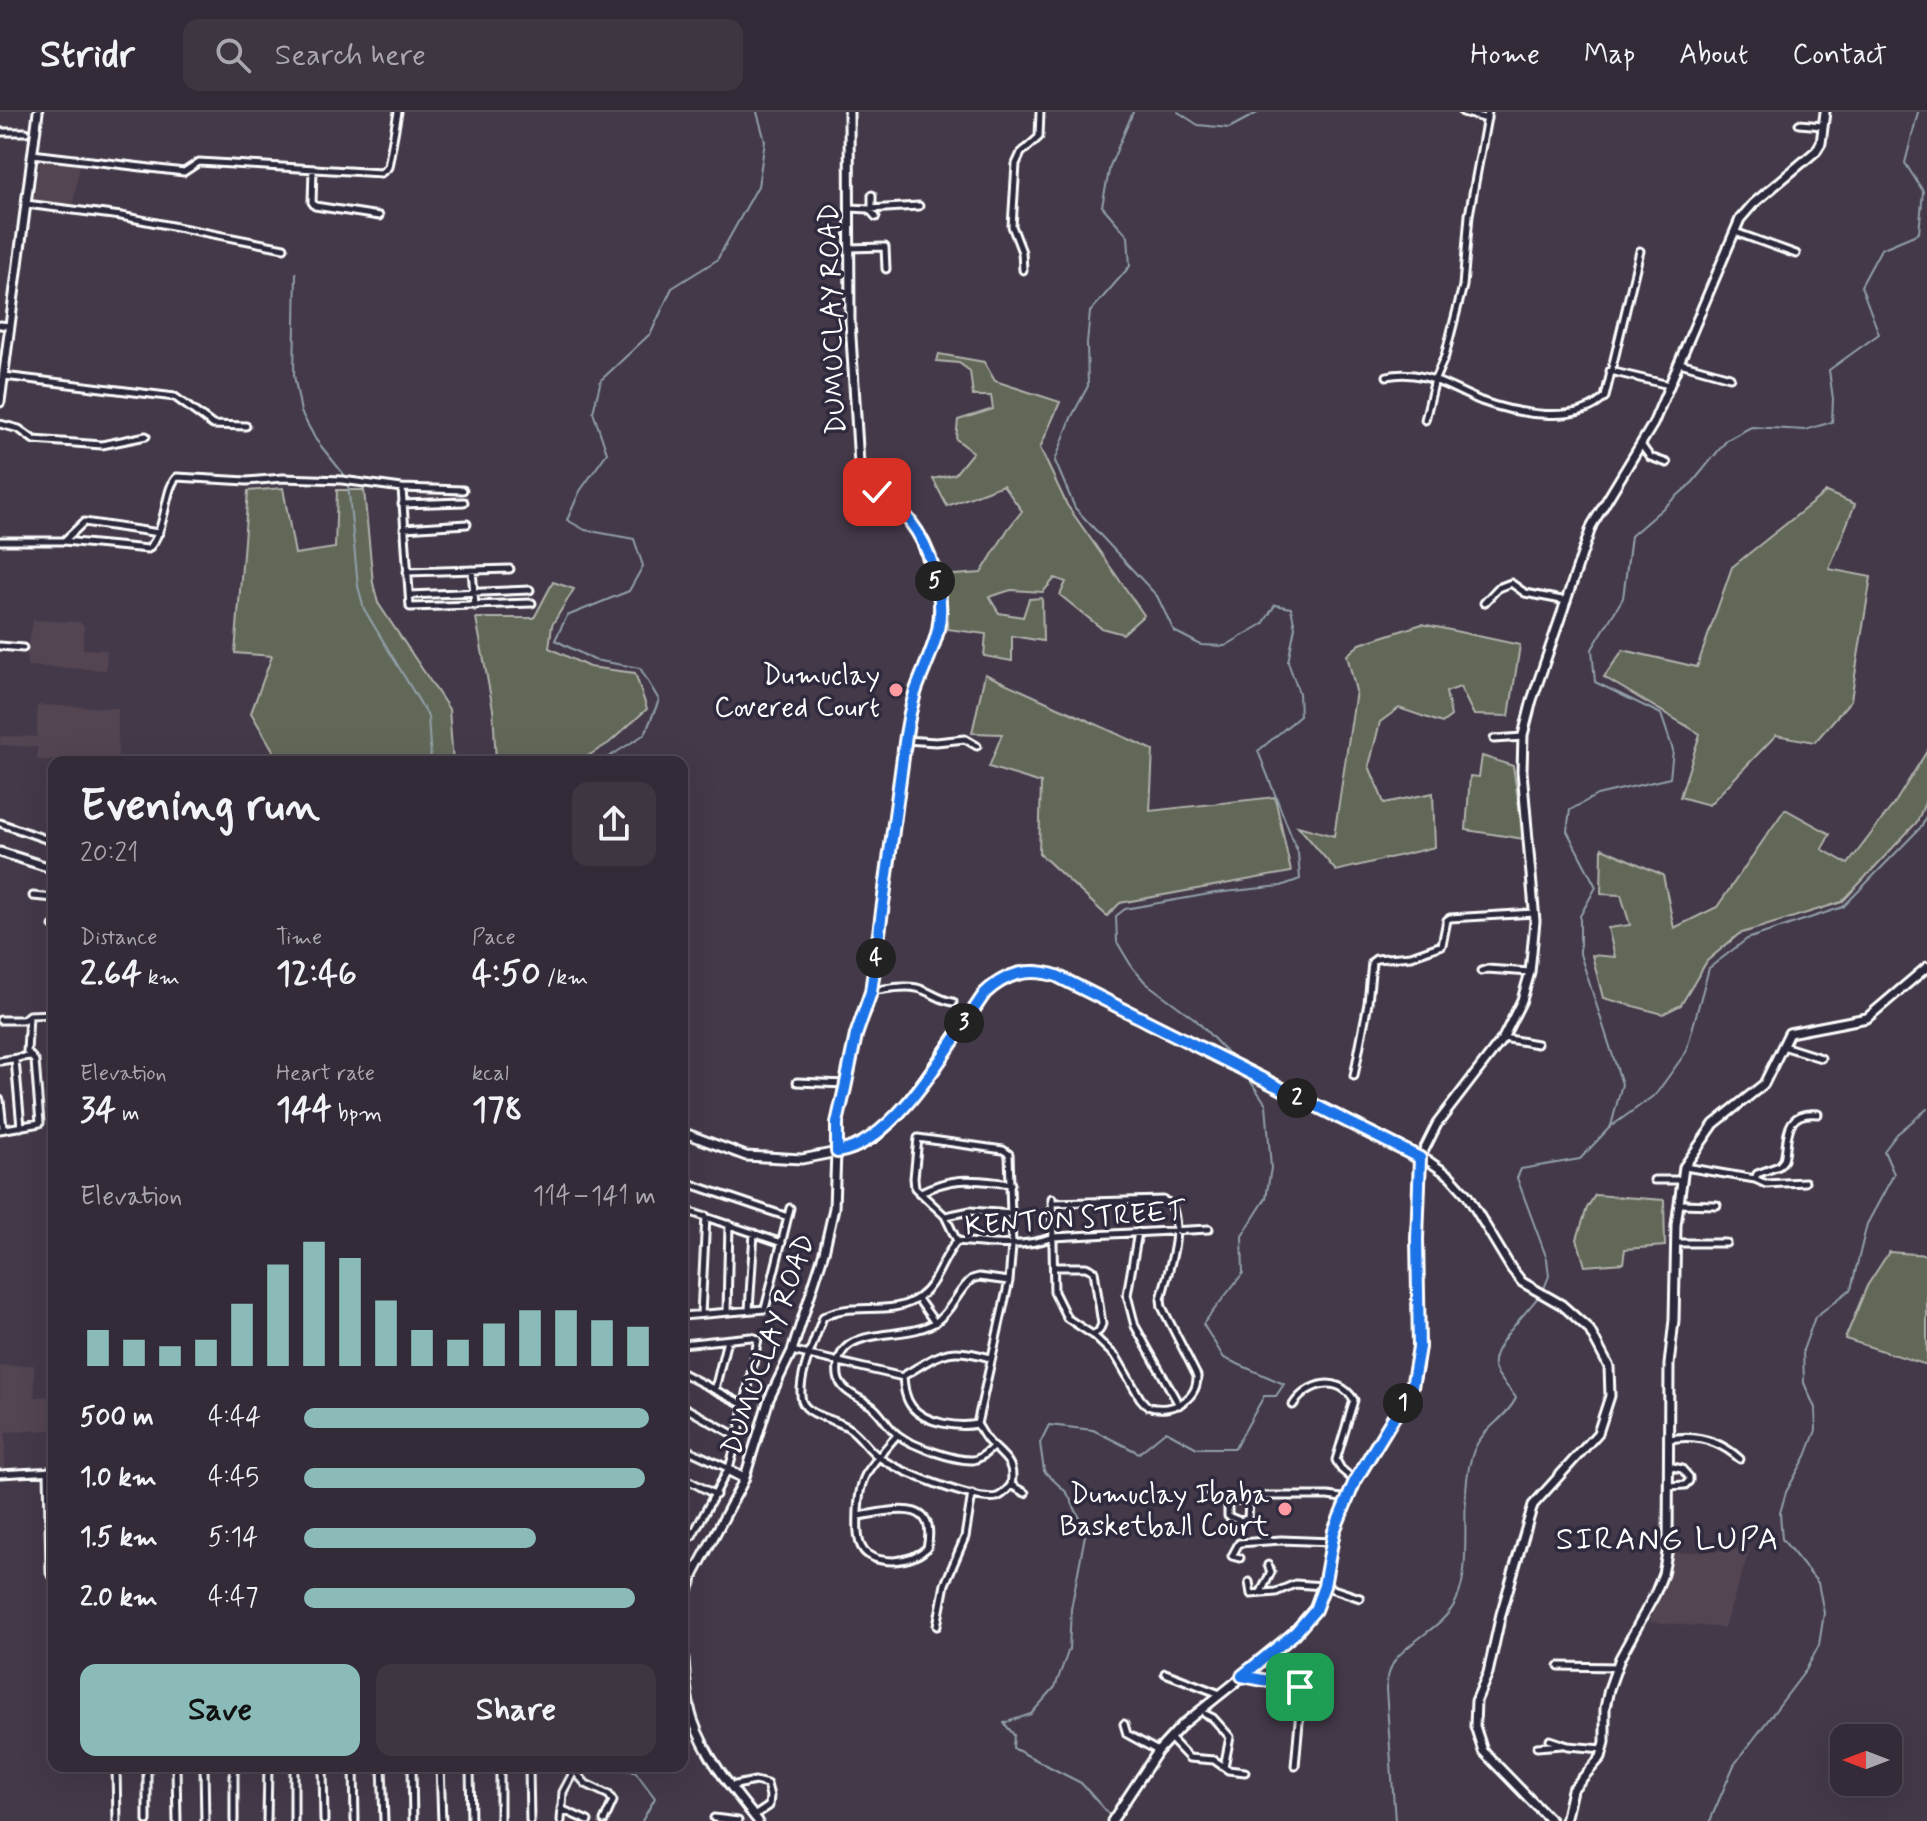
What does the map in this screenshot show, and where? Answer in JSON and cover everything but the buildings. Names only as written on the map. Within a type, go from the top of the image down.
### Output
[{"type":"street","points":[[0,402],[32,154],[31,132],[38,112]]},
{"type":"street","points":[[32,154],[184,172],[199,162],[381,173],[386,171],[398,112]]},
{"type":"street","name":"DUMUCLAY ROAD","points":[[688,1590],[745,1478],[769,1399],[792,1351],[807,1308],[827,1237],[834,1208],[837,1123],[856,1035],[871,992],[905,740],[914,696],[937,634],[940,601],[920,535],[907,517],[865,480],[859,464],[850,321],[849,112]]},
{"type":"street","points":[[1023,270],[1022,252],[1012,226],[1016,164],[1021,153],[1039,137],[1040,112]]},
{"type":"street","points":[[1425,420],[1463,286],[1469,215],[1488,115],[1463,112]]},
{"type":"street","points":[[1112,1821],[1158,1751],[1182,1725],[1295,1633],[1315,1610],[1324,1586],[1332,1542],[1355,1481],[1412,1387],[1417,1368],[1417,1190],[1420,1158],[1437,1124],[1503,1038],[1522,1000],[1530,972],[1534,913],[1522,771],[1523,737],[1532,700],[1592,525],[1642,446],[1740,219],[1753,204],[1816,151],[1821,143],[1825,112]]},
{"type":"street","points":[[1799,124],[1823,126]]},
{"type":"street","points":[[0,132],[31,132]]},
{"type":"street","points":[[313,170],[312,202],[315,206],[379,216]]},
{"type":"street","points":[[872,195],[870,208],[876,217]]},
{"type":"street","points":[[26,204],[121,216],[284,248]]},
{"type":"street","points":[[849,208],[919,206]]},
{"type":"street","points":[[1735,232],[1796,254]]},
{"type":"street","points":[[849,248],[885,247],[886,269]]},
{"type":"street","points":[[1387,376],[1404,372],[1435,379],[1507,409],[1567,416],[1601,402],[1605,397],[1640,251]]},
{"type":"street","points":[[0,325],[10,326]]},
{"type":"street","points":[[1680,363],[1730,377]]},
{"type":"street","points":[[1610,371],[1670,385]]},
{"type":"street","points":[[4,376],[175,397],[213,425],[246,426]]},
{"type":"street","points":[[0,424],[19,429],[34,440],[102,445],[146,436]]},
{"type":"street","points":[[1642,446],[1650,457],[1667,463]]},
{"type":"street","points":[[0,541],[64,541],[148,549],[159,533],[172,482],[177,477],[247,481],[283,478],[463,490]]},
{"type":"street","points":[[402,488],[412,608],[532,603]]},
{"type":"street","points":[[402,504],[464,502]]},
{"type":"street","points":[[64,541],[84,522],[159,533]]},
{"type":"street","points":[[404,528],[467,524]]},
{"type":"street","points":[[407,572],[510,569]]},
{"type":"street","points":[[472,570],[475,606]]},
{"type":"street","points":[[1484,603],[1498,588],[1511,583],[1525,593],[1567,601]]},
{"type":"street","points":[[409,595],[530,590]]},
{"type":"street","points":[[0,646],[23,648]]},
{"type":"street","points":[[1494,739],[1523,737]]},
{"type":"street","points":[[905,740],[936,742],[965,739],[977,746]]},
{"type":"street","points":[[0,823],[48,840]]},
{"type":"street","points":[[0,852],[48,867]]},
{"type":"street","points":[[33,896],[48,897]]},
{"type":"street","points":[[1354,1076],[1368,1003],[1372,962],[1411,956],[1442,945],[1450,918],[1534,913]]},
{"type":"street","points":[[1565,1821],[1572,1790],[1598,1762],[1603,1749],[1606,1699],[1617,1667],[1655,1594],[1668,1548],[1669,1365],[1674,1320],[1678,1204],[1684,1167],[1714,1124],[1764,1084],[1789,1033],[1867,1018],[1927,967]]},
{"type":"street","points":[[688,1134],[746,1156],[791,1159],[852,1149],[875,1137],[900,1113],[985,993],[1010,975],[1036,971],[1057,976],[1440,1168],[1473,1204],[1522,1282],[1562,1305],[1589,1329],[1609,1367],[1610,1396],[1598,1433],[1533,1505],[1501,1614],[1488,1673],[1476,1701],[1478,1739],[1483,1751],[1551,1821]]},
{"type":"street","points":[[1481,971],[1530,972]]},
{"type":"street","points":[[871,992],[904,987],[919,989],[953,1002]]},
{"type":"street","points":[[0,1020],[23,1020],[29,1015],[48,1014]]},
{"type":"street","points":[[0,1100],[1,1129],[40,1123],[36,1064],[27,1052],[29,1015]]},
{"type":"street","points":[[1503,1038],[1537,1044]]},
{"type":"street","points":[[1783,1046],[1821,1058]]},
{"type":"street","points":[[0,1061],[29,1056]]},
{"type":"street","points":[[15,1060],[21,1127]]},
{"type":"street","points":[[797,1082],[846,1084]]},
{"type":"street","points":[[1755,1179],[1757,1174],[1779,1166],[1784,1160],[1787,1134],[1798,1118],[1809,1113],[1818,1114]]},
{"type":"street","points":[[935,1323],[918,1299],[901,1305],[832,1312],[823,1317],[810,1354],[801,1393],[802,1404],[808,1410],[836,1420],[852,1430],[878,1457],[919,1478],[972,1494],[996,1497],[1005,1493],[1011,1485],[1013,1474],[1010,1461],[993,1447],[977,1424],[1009,1281],[1012,1214],[1008,1152],[918,1138],[915,1140],[915,1188],[945,1216],[957,1241]]},
{"type":"street","points":[[1684,1167],[1774,1185],[1805,1182]]},
{"type":"street","points":[[919,1193],[948,1180],[1011,1184]]},
{"type":"street","points":[[1654,1180],[1681,1180]]},
{"type":"street","points":[[688,1183],[788,1217]]},
{"type":"street","points":[[1163,1200],[1171,1204],[1175,1212],[1177,1231],[1161,1299],[1162,1307],[1197,1376],[1197,1385],[1195,1394],[1179,1405],[1155,1408],[1147,1406],[1117,1358],[1093,1335],[1067,1318],[1054,1292],[1052,1201],[1163,1200]]},
{"type":"street","points":[[1678,1204],[1717,1205]]},
{"type":"street","points":[[688,1315],[765,1309],[790,1208]]},
{"type":"street","points":[[688,1211],[782,1243]]},
{"type":"street","points":[[945,1216],[970,1211],[1012,1214]]},
{"type":"street","points":[[701,1314],[706,1216]]},
{"type":"street","points":[[727,1312],[729,1224]]},
{"type":"street","name":"KENTON STREET","points":[[918,1299],[931,1286],[946,1253],[957,1241],[1012,1246],[1053,1237],[1209,1229]]},
{"type":"street","points":[[1138,1232],[1127,1295],[1135,1326],[1179,1405]]},
{"type":"street","points":[[749,1310],[754,1233]]},
{"type":"street","points":[[1676,1243],[1726,1243]]},
{"type":"street","points":[[1055,1267],[1086,1267],[1094,1271],[1102,1324],[1093,1335]]},
{"type":"street","points":[[993,1447],[982,1457],[971,1460],[930,1450],[897,1435],[873,1407],[844,1389],[838,1377],[839,1361],[842,1349],[852,1341],[917,1330],[935,1323],[972,1279],[1009,1281]]},
{"type":"street","points":[[688,1343],[751,1337],[758,1339],[738,1437],[727,1469],[716,1495],[692,1536],[688,1537]]},
{"type":"street","points":[[715,1390],[727,1340]]},
{"type":"street","points":[[792,1351],[903,1377],[933,1358],[952,1351],[964,1350],[990,1358]]},
{"type":"street","points":[[688,1376],[744,1405]]},
{"type":"street","points":[[903,1377],[910,1404],[925,1416],[951,1425],[977,1424]]},
{"type":"street","points":[[1293,1405],[1308,1388],[1321,1385],[1336,1385],[1350,1393],[1354,1400],[1351,1417],[1336,1460],[1355,1481]]},
{"type":"street","points":[[688,1409],[738,1437]]},
{"type":"street","points":[[858,1516],[903,1509],[914,1511],[922,1515],[928,1525],[930,1535],[927,1548],[920,1555],[900,1560],[880,1560],[868,1555],[860,1546],[857,1536],[858,1516],[859,1497],[864,1477],[897,1435]]},
{"type":"street","points":[[1669,1439],[1698,1437],[1725,1446],[1740,1459]]},
{"type":"street","points":[[688,1450],[745,1478]]},
{"type":"street","points":[[1668,1466],[1682,1469],[1689,1477],[1685,1485],[1668,1486]]},
{"type":"street","points":[[0,1474],[48,1471]]},
{"type":"street","points":[[688,1482],[716,1495]]},
{"type":"street","points":[[1011,1485],[1025,1493]]},
{"type":"street","points":[[937,1626],[945,1584],[965,1537],[972,1494]]},
{"type":"street","points":[[1205,1498],[1249,1501],[1258,1496],[1328,1496],[1348,1499]]},
{"type":"street","points":[[1228,1499],[1228,1516],[1240,1521],[1248,1519],[1249,1501]]},
{"type":"street","points":[[1240,1558],[1232,1556],[1239,1543],[1281,1540],[1332,1542]]},
{"type":"street","points":[[1261,1593],[1271,1572],[1268,1565]]},
{"type":"street","points":[[1249,1582],[1249,1593],[1276,1592],[1293,1584],[1324,1586],[1360,1598]]},
{"type":"street","points":[[1559,1666],[1617,1667]]},
{"type":"street","points":[[1165,1673],[1220,1694]]},
{"type":"street","points":[[1242,1676],[1302,1689],[1295,1766]]},
{"type":"street","points":[[688,1686],[692,1718],[730,1786],[756,1819],[769,1806],[767,1784],[755,1781],[730,1786]]},
{"type":"street","points":[[1205,1714],[1213,1718],[1230,1737],[1224,1767]]},
{"type":"street","points":[[1124,1724],[1127,1734],[1158,1751]]},
{"type":"street","points":[[1170,1738],[1184,1756],[1214,1760],[1224,1767],[1245,1772]]},
{"type":"street","points":[[1550,1740],[1563,1745]]},
{"type":"street","points":[[1537,1747],[1563,1745],[1603,1749]]},
{"type":"street","points":[[116,1772],[117,1821]]},
{"type":"street","points":[[147,1772],[147,1821]]},
{"type":"street","points":[[176,1772],[177,1821]]},
{"type":"street","points":[[204,1772],[205,1821]]},
{"type":"street","points":[[234,1772],[234,1821]]},
{"type":"street","points":[[267,1821],[268,1772]]},
{"type":"street","points":[[294,1772],[294,1821]]},
{"type":"street","points":[[323,1772],[324,1821]]},
{"type":"street","points":[[354,1772],[355,1821]]},
{"type":"street","points":[[382,1772],[384,1821]]},
{"type":"street","points":[[412,1772],[413,1821]]},
{"type":"street","points":[[440,1772],[442,1821]]},
{"type":"street","points":[[470,1772],[471,1821]]},
{"type":"street","points":[[500,1772],[500,1821]]},
{"type":"street","points":[[529,1772],[530,1821]]},
{"type":"street","points":[[561,1821],[563,1792],[572,1772]]},
{"type":"street","points":[[576,1772],[586,1784],[609,1795],[613,1801],[604,1821]]},
{"type":"street","points":[[561,1809],[588,1821]]},
{"type":"street","points":[[714,1818],[738,1821]]},
{"type":"shaded area","points":[[40,158],[80,163],[73,206],[33,203]]},
{"type":"shaded area","points":[[33,620],[79,622],[84,626],[83,649],[107,650],[106,670],[27,666]]},
{"type":"shaded area","points":[[37,705],[118,708],[118,756],[48,756],[48,760],[37,760],[37,747],[0,745],[0,736],[37,737]]},
{"type":"shaded area","points":[[34,1365],[35,1397],[48,1396],[48,1430],[6,1432],[4,1471],[0,1471],[0,1366]]},
{"type":"shaded area","points":[[1750,1549],[1724,1628],[1650,1622],[1673,1553]]},
{"type":"green space","points":[[939,354],[984,362],[995,381],[1060,402],[1040,448],[1067,505],[1144,615],[1123,634],[1101,628],[1060,595],[1066,582],[1055,578],[1043,592],[1011,590],[989,597],[999,613],[1023,617],[1029,599],[1042,598],[1043,641],[1012,636],[1012,661],[984,656],[986,634],[947,629],[948,612],[941,576],[981,573],[1022,511],[1003,485],[947,506],[933,479],[955,474],[973,452],[956,439],[958,420],[993,409],[991,396],[973,396],[970,371],[959,363],[937,361]]},
{"type":"green space","points":[[283,488],[295,554],[335,548],[337,490],[364,490],[373,583],[378,603],[449,709],[453,756],[276,756],[251,713],[272,656],[235,653],[248,491]]},
{"type":"green space","points":[[1826,492],[1855,504],[1829,569],[1871,577],[1851,700],[1815,742],[1776,735],[1709,805],[1680,797],[1700,734],[1604,677],[1623,650],[1697,667],[1732,567]]},
{"type":"green space","points":[[553,582],[574,589],[552,625],[549,648],[589,667],[635,673],[647,709],[609,743],[588,756],[496,756],[493,709],[476,618],[534,618]]},
{"type":"green space","points":[[1422,624],[1520,645],[1509,716],[1474,715],[1460,687],[1446,692],[1451,716],[1442,723],[1399,708],[1380,722],[1369,766],[1384,803],[1433,793],[1435,847],[1336,871],[1298,826],[1334,836],[1356,691],[1347,655],[1360,644]]},
{"type":"green space","points":[[985,674],[1153,750],[1150,811],[1275,797],[1291,872],[1120,903],[1107,916],[1039,853],[1041,783],[989,767],[1002,734],[972,733]]},
{"type":"green space","points":[[1927,751],[1927,798],[1917,822],[1842,902],[1739,934],[1707,961],[1681,1005],[1663,1014],[1603,998],[1592,955],[1615,957],[1608,928],[1630,925],[1621,895],[1601,894],[1602,848],[1663,875],[1674,928],[1717,907],[1785,809],[1830,834],[1822,849],[1848,864],[1896,801]]},
{"type":"green space","points":[[1482,756],[1513,766],[1524,839],[1466,830],[1470,776],[1479,777]]},
{"type":"green space","points":[[1595,1195],[1664,1200],[1665,1246],[1625,1249],[1623,1263],[1585,1266],[1577,1239],[1587,1208]]},
{"type":"green space","points":[[1889,1252],[1927,1255],[1927,1365],[1845,1339],[1867,1286]]},
{"type":"waterway","points":[[610,756],[645,734],[659,700],[640,668],[594,660],[555,640],[567,616],[629,591],[643,566],[634,539],[585,530],[567,520],[580,491],[607,453],[593,412],[601,380],[651,333],[672,288],[717,260],[758,186],[765,141],[757,112]]},
{"type":"waterway","points":[[1133,112],[1110,166],[1102,206],[1128,236],[1130,266],[1090,312],[1088,386],[1071,418],[1055,461],[1075,508],[1157,596],[1174,631],[1201,645],[1225,646],[1263,624],[1275,605],[1291,608],[1295,627],[1288,662],[1299,693],[1300,716],[1258,751],[1298,853],[1300,879],[1281,886],[1215,893],[1125,909],[1116,916],[1117,942],[1132,967],[1146,983],[1195,1019],[1235,1061]]},
{"type":"waterway","points":[[1178,112],[1198,125],[1229,128],[1259,112]]},
{"type":"waterway","points":[[1543,1291],[1549,1276],[1547,1259],[1517,1178],[1521,1169],[1580,1159],[1611,1126],[1622,1084],[1580,954],[1580,916],[1596,887],[1567,831],[1570,810],[1597,795],[1670,778],[1673,750],[1661,714],[1595,682],[1592,649],[1623,598],[1631,536],[1693,482],[1727,440],[1751,427],[1805,430],[1832,422],[1829,370],[1879,334],[1861,286],[1881,249],[1919,233],[1923,191],[1905,163],[1918,112]]},
{"type":"waterway","points":[[296,273],[294,375],[301,412],[316,440],[346,477]]},
{"type":"waterway","points":[[348,484],[358,586],[364,609],[428,716],[431,756]]},
{"type":"waterway","points":[[1613,1125],[1656,1094],[1686,1052],[1709,968],[1747,939],[1843,907],[1922,826],[1927,814]]},
{"type":"waterway","points":[[1111,1817],[1081,1783],[1013,1748],[1014,1735],[1004,1723],[1031,1714],[1055,1687],[1069,1649],[1071,1609],[1086,1530],[1067,1493],[1044,1471],[1040,1443],[1049,1425],[1093,1430],[1139,1453],[1166,1431],[1197,1448],[1235,1448],[1264,1396],[1276,1396],[1284,1384],[1224,1358],[1203,1324],[1243,1273],[1242,1236],[1266,1198],[1271,1168],[1266,1104],[1244,1072]]},
{"type":"waterway","points":[[1710,1821],[1734,1765],[1806,1670],[1819,1645],[1824,1613],[1818,1583],[1782,1539],[1780,1513],[1786,1492],[1816,1430],[1815,1408],[1804,1383],[1803,1350],[1815,1317],[1851,1289],[1867,1224],[1894,1174],[1884,1151],[1897,1134],[1927,1109]]},
{"type":"waterway","points":[[1395,1821],[1386,1689],[1389,1674],[1402,1652],[1443,1619],[1456,1601],[1464,1568],[1466,1487],[1474,1450],[1483,1435],[1516,1398],[1498,1375],[1494,1358],[1504,1339],[1539,1296]]},
{"type":"waterway","points":[[636,1772],[655,1798],[642,1821]]},
{"type":"place","name":"Dumuclay Covered Court","points":[[896,690]]},
{"type":"place","name":"Dumuclay Ibaba Basketball Court","points":[[1285,1509]]},
{"type":"district","name":"SIRANG LUPA","points":[[1668,1538]]},
{"type":"route","points":[[877,492],[907,517],[920,535],[940,601],[940,620],[914,696],[906,735],[871,992],[856,1035],[837,1123],[837,1152],[852,1149],[875,1137],[900,1113],[985,993],[1010,975],[1036,971],[1057,976],[1420,1158],[1417,1190],[1419,1347],[1412,1387],[1355,1481],[1334,1531],[1324,1586],[1315,1610],[1295,1633],[1242,1676],[1300,1687]]}]
